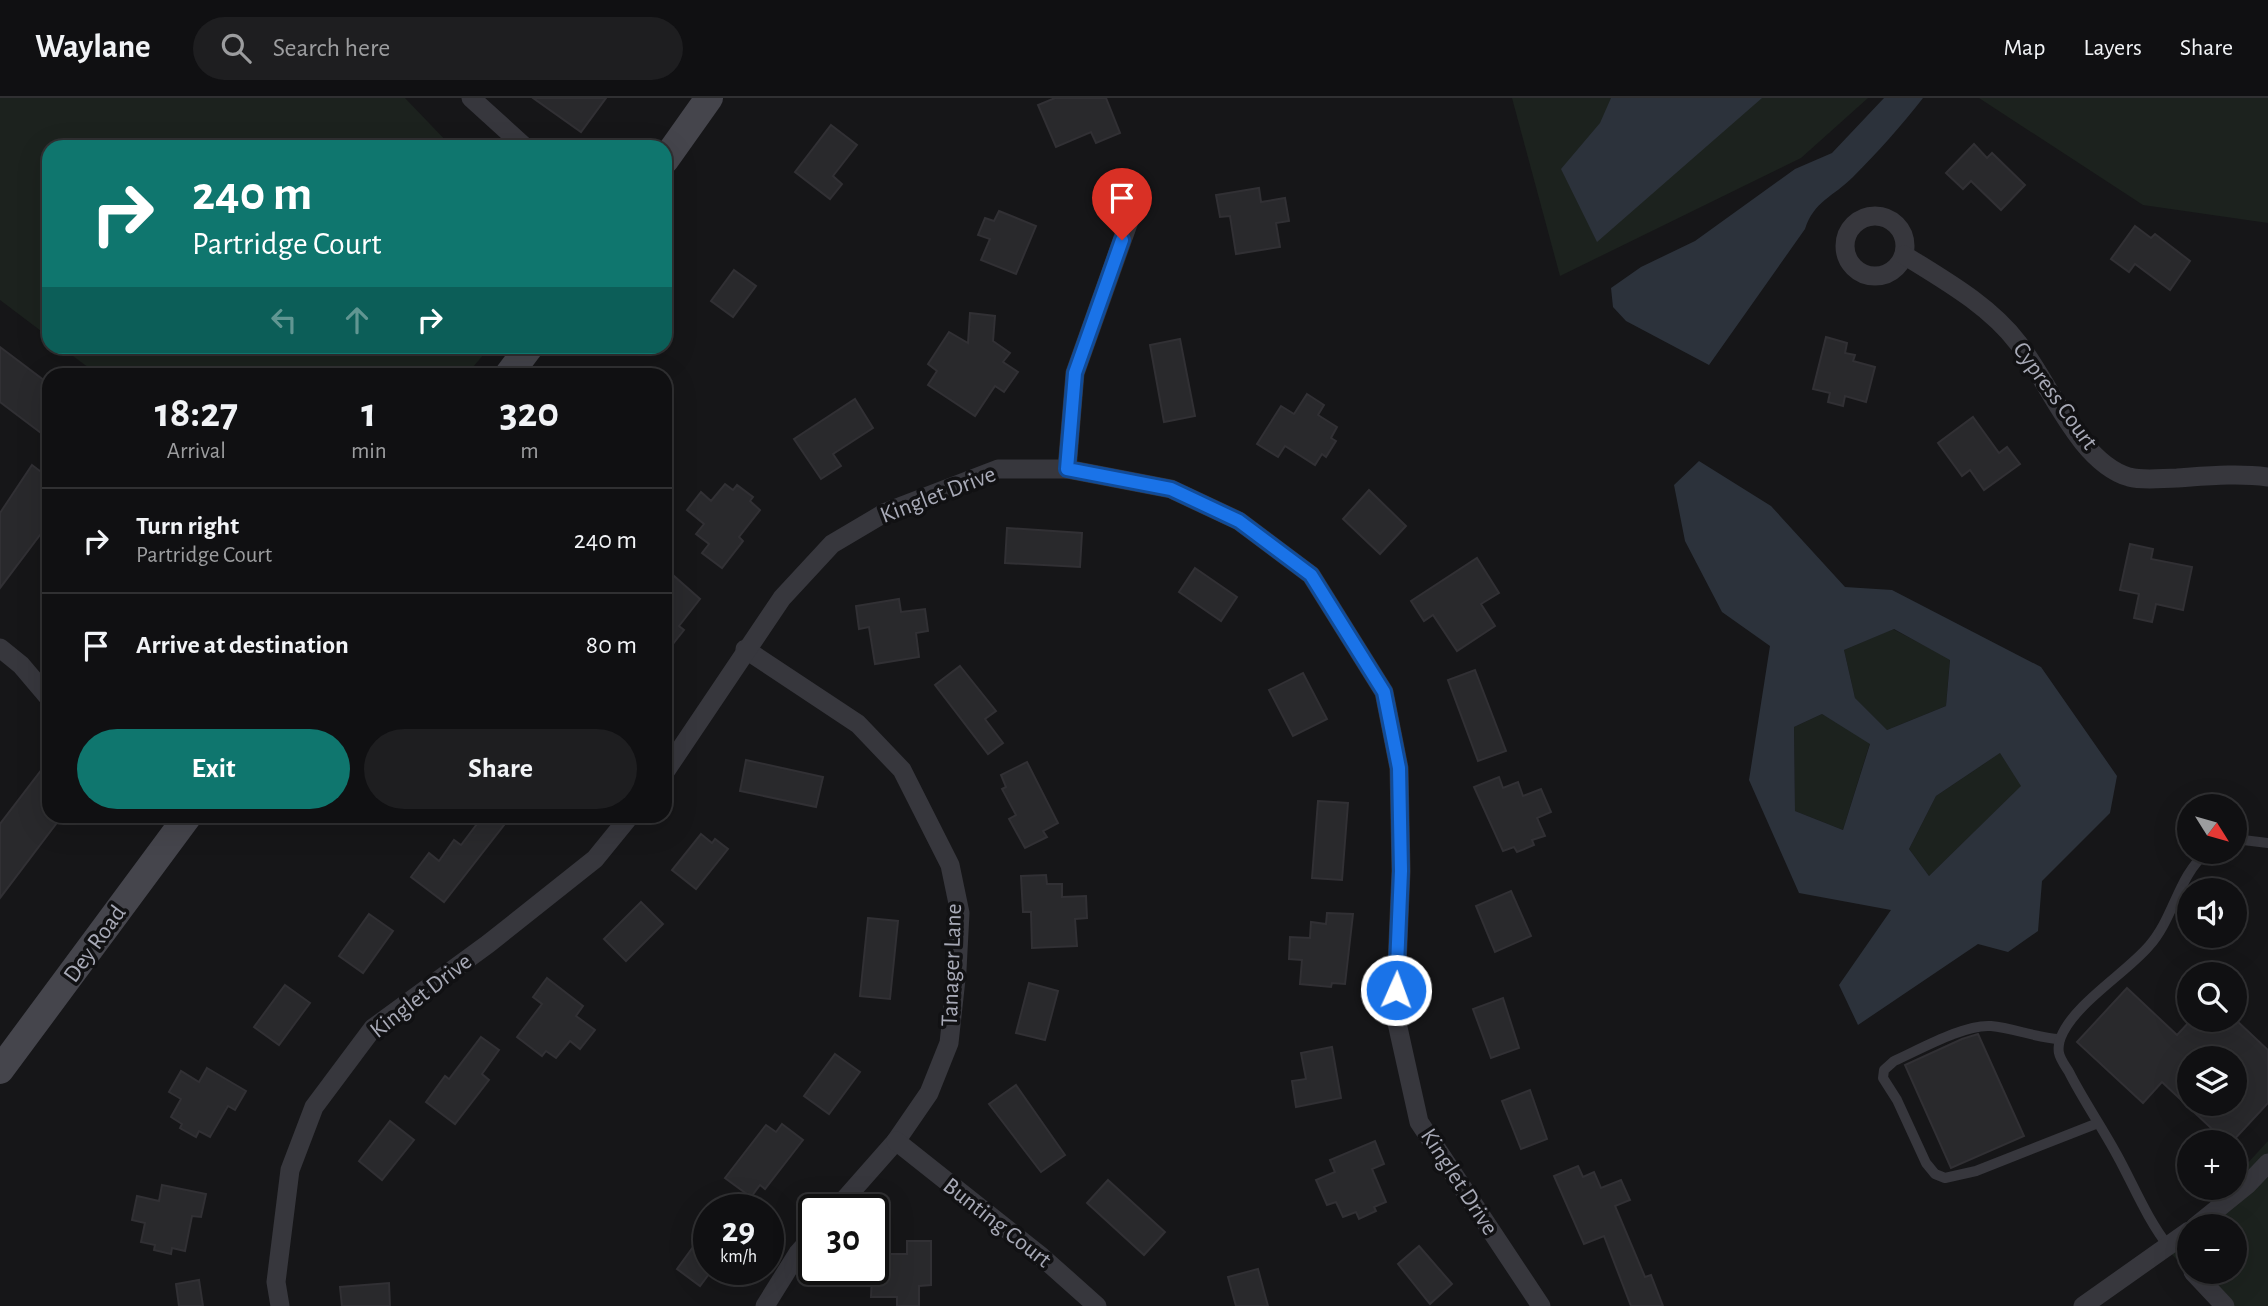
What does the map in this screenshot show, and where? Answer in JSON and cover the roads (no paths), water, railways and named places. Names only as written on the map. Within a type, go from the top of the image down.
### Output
[{"type":"main road","points":[[672,150],[709,98]]},
{"type":"main road","name":"Dey Road","points":[[0,1070],[183,823]]},
{"type":"street","points":[[471,98],[517,140]]},
{"type":"street","points":[[1067,469],[1075,373],[1129,221]]},
{"type":"street","name":"Cypress Court","points":[[1904,255],[1972,299],[2001,324],[2018,342],[2072,428],[2111,468],[2129,477],[2148,479],[2249,474],[2268,477]]},
{"type":"street","name":"Kinglet Drive","points":[[672,761],[782,597],[832,544],[886,512],[998,469],[1067,469],[1171,489],[1239,521],[1311,575],[1384,692],[1399,768],[1401,871],[1395,1014],[1419,1122],[1541,1306]]},
{"type":"street","points":[[0,648],[21,665],[42,690]]},
{"type":"street","name":"Tanager Lane","points":[[745,649],[858,724],[902,770],[950,865],[960,913],[949,1043],[929,1093],[895,1141],[849,1194]]},
{"type":"street","name":"Kinglet Drive","points":[[280,1306],[276,1282],[290,1170],[314,1107],[373,1028],[488,944],[595,859],[624,823]]},
{"type":"street","name":"Bunting Court","points":[[895,1141],[1042,1257],[1097,1306]]},
{"type":"street","points":[[2210,1214],[2248,1184],[2268,1163]]},
{"type":"street","points":[[2083,1306],[2177,1241]]},
{"type":"street","points":[[2169,1247],[2177,1255]]},
{"type":"street","points":[[765,1306],[798,1253]]},
{"type":"street","points":[[2204,1284],[2225,1306]]},
{"type":"lane","points":[[2247,840],[2268,843]]},
{"type":"lane","points":[[2169,1247],[2157,1231],[2059,1053],[2060,1039],[2069,1024],[2104,987],[2149,947],[2164,926],[2177,895],[2195,864]]},
{"type":"lane","points":[[2060,1039],[2043,1038],[2020,1030],[1978,1026],[1894,1062],[1884,1070],[1883,1078],[1897,1100],[1926,1163],[1935,1174],[1945,1178],[2007,1160],[2098,1123]]}]
